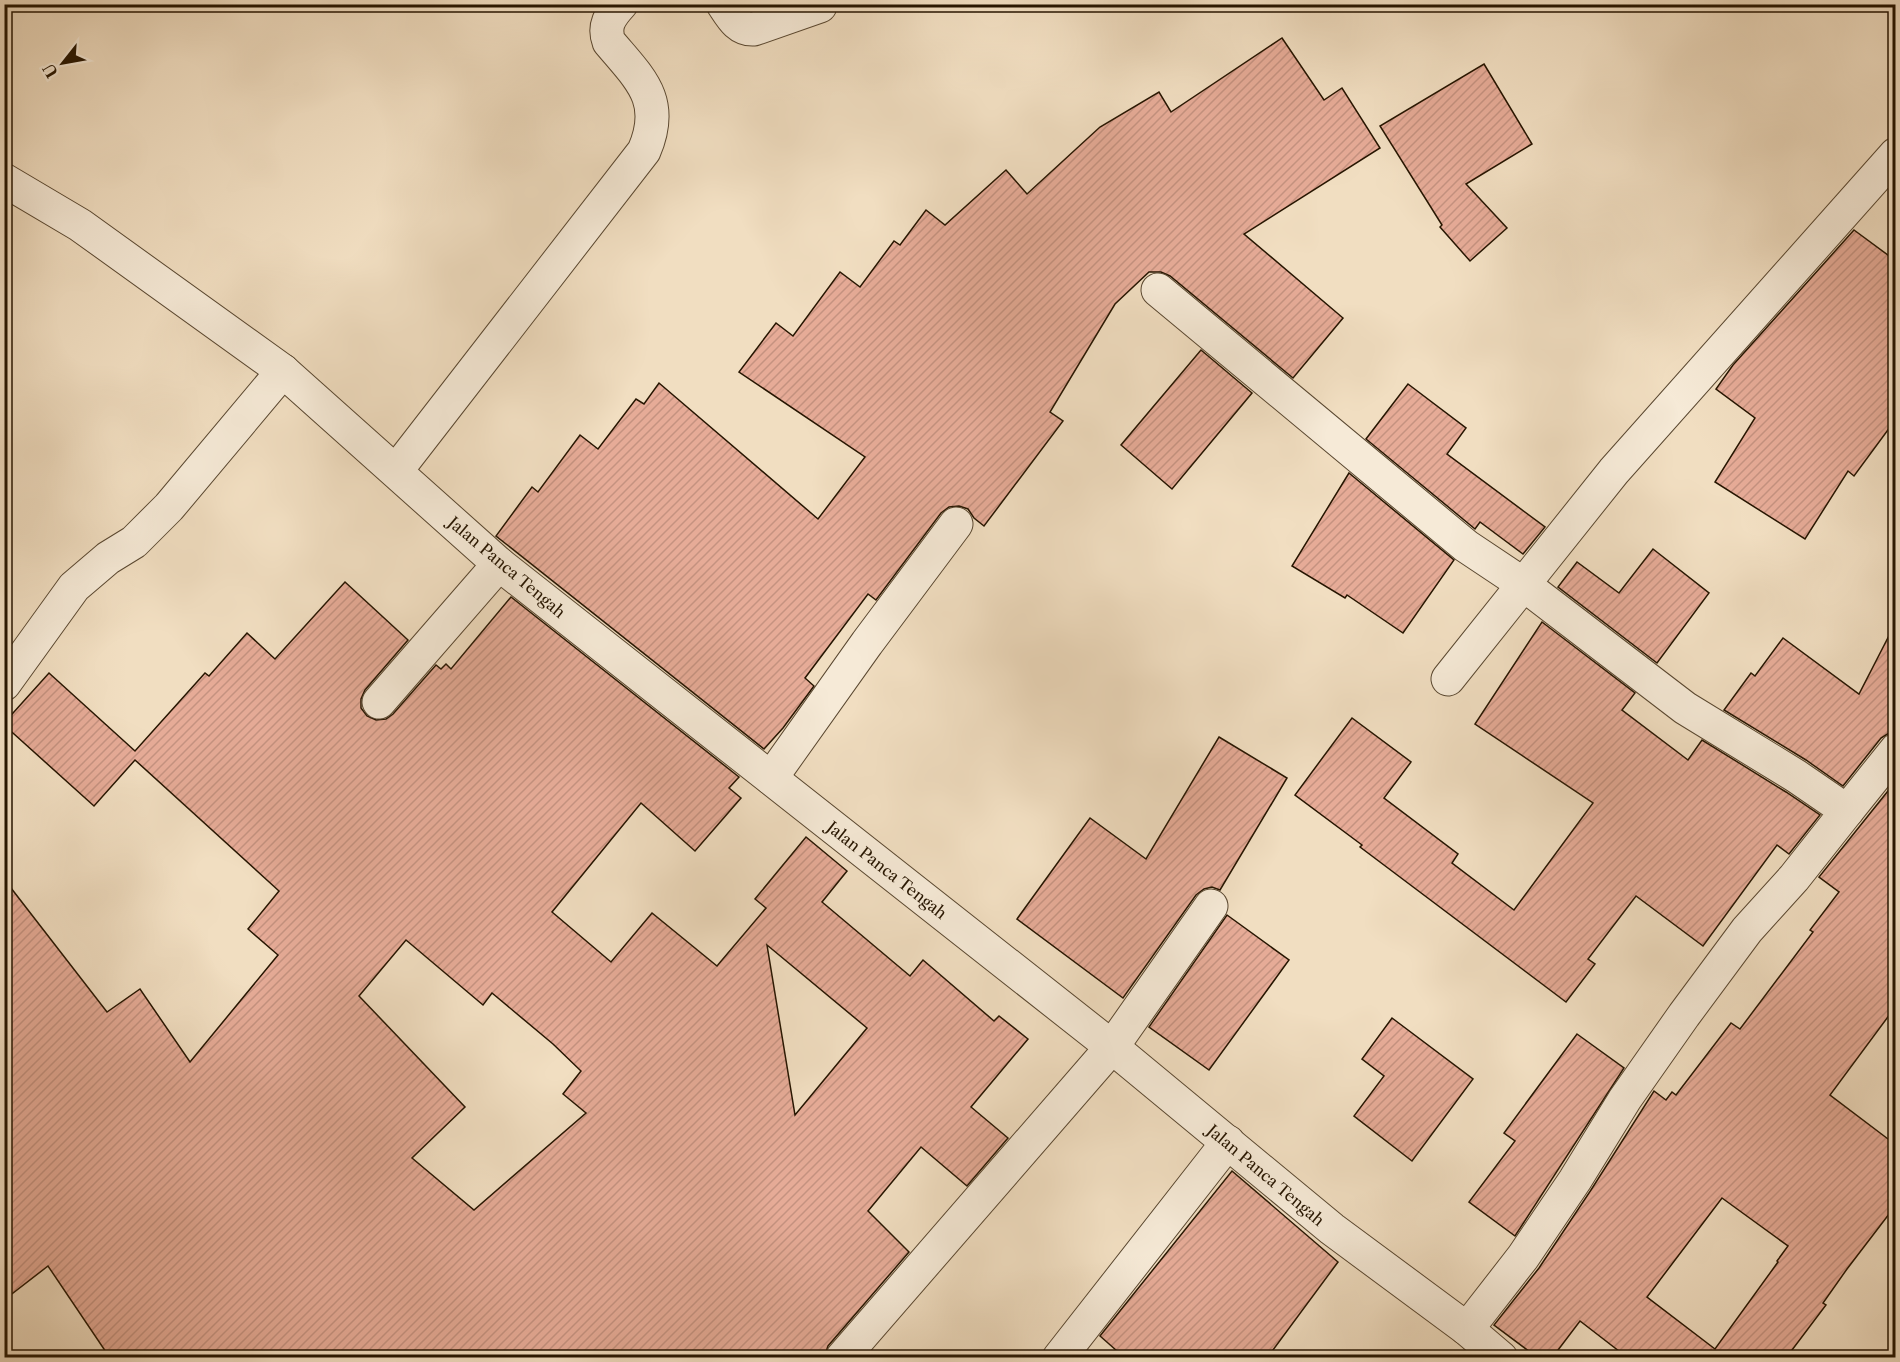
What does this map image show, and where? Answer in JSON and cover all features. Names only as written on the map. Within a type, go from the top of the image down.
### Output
[{"type":"street","points":[[396,471],[644,151],[652,132],[653,117],[645,85],[609,42],[606,35],[607,24],[621,4]]},
{"type":"street","points":[[723,4],[736,22],[748,29],[754,29],[820,6]]},
{"type":"street","points":[[1448,678],[1614,471],[1896,154]]},
{"type":"street","name":"Jalan Panca Tengah","points":[[4,180],[80,225],[283,371],[499,564],[1112,1047],[1332,1229],[1467,1329],[1501,1358]]},
{"type":"street","points":[[1158,290],[1466,546],[1523,584],[1685,708],[1796,776],[1847,811]]},
{"type":"street","points":[[4,684],[74,587],[108,558],[135,542],[169,507],[283,371]]},
{"type":"street","points":[[771,778],[867,643],[956,525]]},
{"type":"street","points":[[380,702],[499,564]]},
{"type":"street","points":[[1467,1329],[1523,1257],[1575,1180],[1625,1099],[1691,1005],[1747,930],[1794,878],[1896,750]]},
{"type":"street","points":[[842,1358],[1112,1047],[1211,906]]},
{"type":"street","points":[[1059,1358],[1228,1142]]},
{"type":"building","points":[[1282,38],[1324,100],[1342,88],[1380,148],[1244,234],[1343,318],[1293,378],[1170,276],[1161,272],[1149,272],[1115,304],[1050,412],[1063,421],[984,526],[968,509],[959,506],[949,507],[941,513],[876,600],[868,594],[805,678],[814,686],[783,728],[764,749],[496,536],[532,487],[538,492],[580,435],[598,449],[636,399],[644,404],[659,383],[818,519],[865,457],[739,372],[776,323],[793,336],[840,272],[860,287],[894,241],[900,245],[926,210],[945,225],[1006,170],[1027,194],[1100,127],[1159,92],[1171,112]]},
{"type":"building","points":[[1484,64],[1532,144],[1466,184],[1507,228],[1470,261],[1440,227],[1442,225],[1380,126]]},
{"type":"building","points":[[1854,230],[1896,261],[1896,419],[1854,476],[1848,471],[1805,539],[1715,482],[1755,418],[1716,389],[1733,365]]},
{"type":"building","points":[[1201,350],[1252,393],[1172,489],[1121,445]]},
{"type":"building","points":[[1408,384],[1466,428],[1447,454],[1545,527],[1523,554],[1480,522],[1475,529],[1366,439]]},
{"type":"building","points":[[1349,473],[1454,560],[1403,633],[1347,595],[1345,598],[1292,566]]},
{"type":"building","points":[[1653,549],[1709,593],[1657,663],[1558,587],[1577,562],[1619,593]]},
{"type":"building","points":[[345,582],[408,640],[365,690],[361,699],[361,708],[367,716],[376,720],[386,719],[436,665],[441,669],[446,664],[451,669],[511,597],[739,777],[729,788],[741,798],[695,851],[641,803],[552,912],[611,962],[652,913],[717,966],[766,908],[755,899],[806,837],[847,871],[822,902],[910,976],[923,960],[994,1021],[999,1016],[1028,1039],[971,1107],[1008,1138],[967,1186],[921,1147],[868,1211],[909,1252],[828,1346],[824,1358],[110,1358],[48,1266],[4,1300],[4,879],[107,1012],[140,989],[190,1062],[278,955],[248,929],[279,891],[135,760],[94,806],[4,723],[49,673],[135,751],[205,673],[209,676],[247,633],[275,659]],"holes":[[[406,940],[483,1005],[492,993],[553,1044],[581,1071],[563,1094],[586,1113],[474,1210],[412,1158],[465,1107],[359,996]],[[767,945],[867,1028],[795,1115]]]},
{"type":"building","points":[[1542,622],[1635,693],[1622,710],[1688,760],[1702,740],[1820,815],[1789,854],[1777,845],[1703,946],[1636,896],[1588,959],[1595,964],[1566,1002],[1360,847],[1362,845],[1295,795],[1352,718],[1411,762],[1384,798],[1458,854],[1452,863],[1514,910],[1593,803],[1475,724]]},
{"type":"building","points":[[1896,622],[1896,732],[1881,738],[1843,786],[1806,760],[1724,710],[1751,673],[1755,676],[1783,638],[1859,694]]},
{"type":"building","points":[[1219,737],[1287,778],[1220,890],[1212,887],[1196,895],[1123,998],[1017,919],[1090,818],[1146,859]]},
{"type":"building","points":[[1896,781],[1896,1006],[1830,1095],[1896,1145],[1896,1205],[1847,1269],[1823,1303],[1826,1305],[1786,1358],[1628,1358],[1580,1321],[1552,1358],[1538,1358],[1494,1325],[1539,1268],[1654,1091],[1666,1100],[1672,1092],[1676,1095],[1731,1023],[1740,1029],[1813,932],[1810,930],[1839,892],[1819,877]],"holes":[[[1722,1198],[1788,1246],[1715,1349],[1647,1297]]]},
{"type":"building","points":[[1227,915],[1289,960],[1209,1070],[1149,1027]]},
{"type":"building","points":[[1392,1018],[1473,1079],[1412,1161],[1354,1116],[1384,1076],[1362,1059]]},
{"type":"building","points":[[1577,1034],[1624,1068],[1515,1236],[1469,1202],[1515,1141],[1504,1133]]},
{"type":"building","points":[[1232,1171],[1338,1262],[1267,1358],[1125,1358],[1100,1336]]}]
